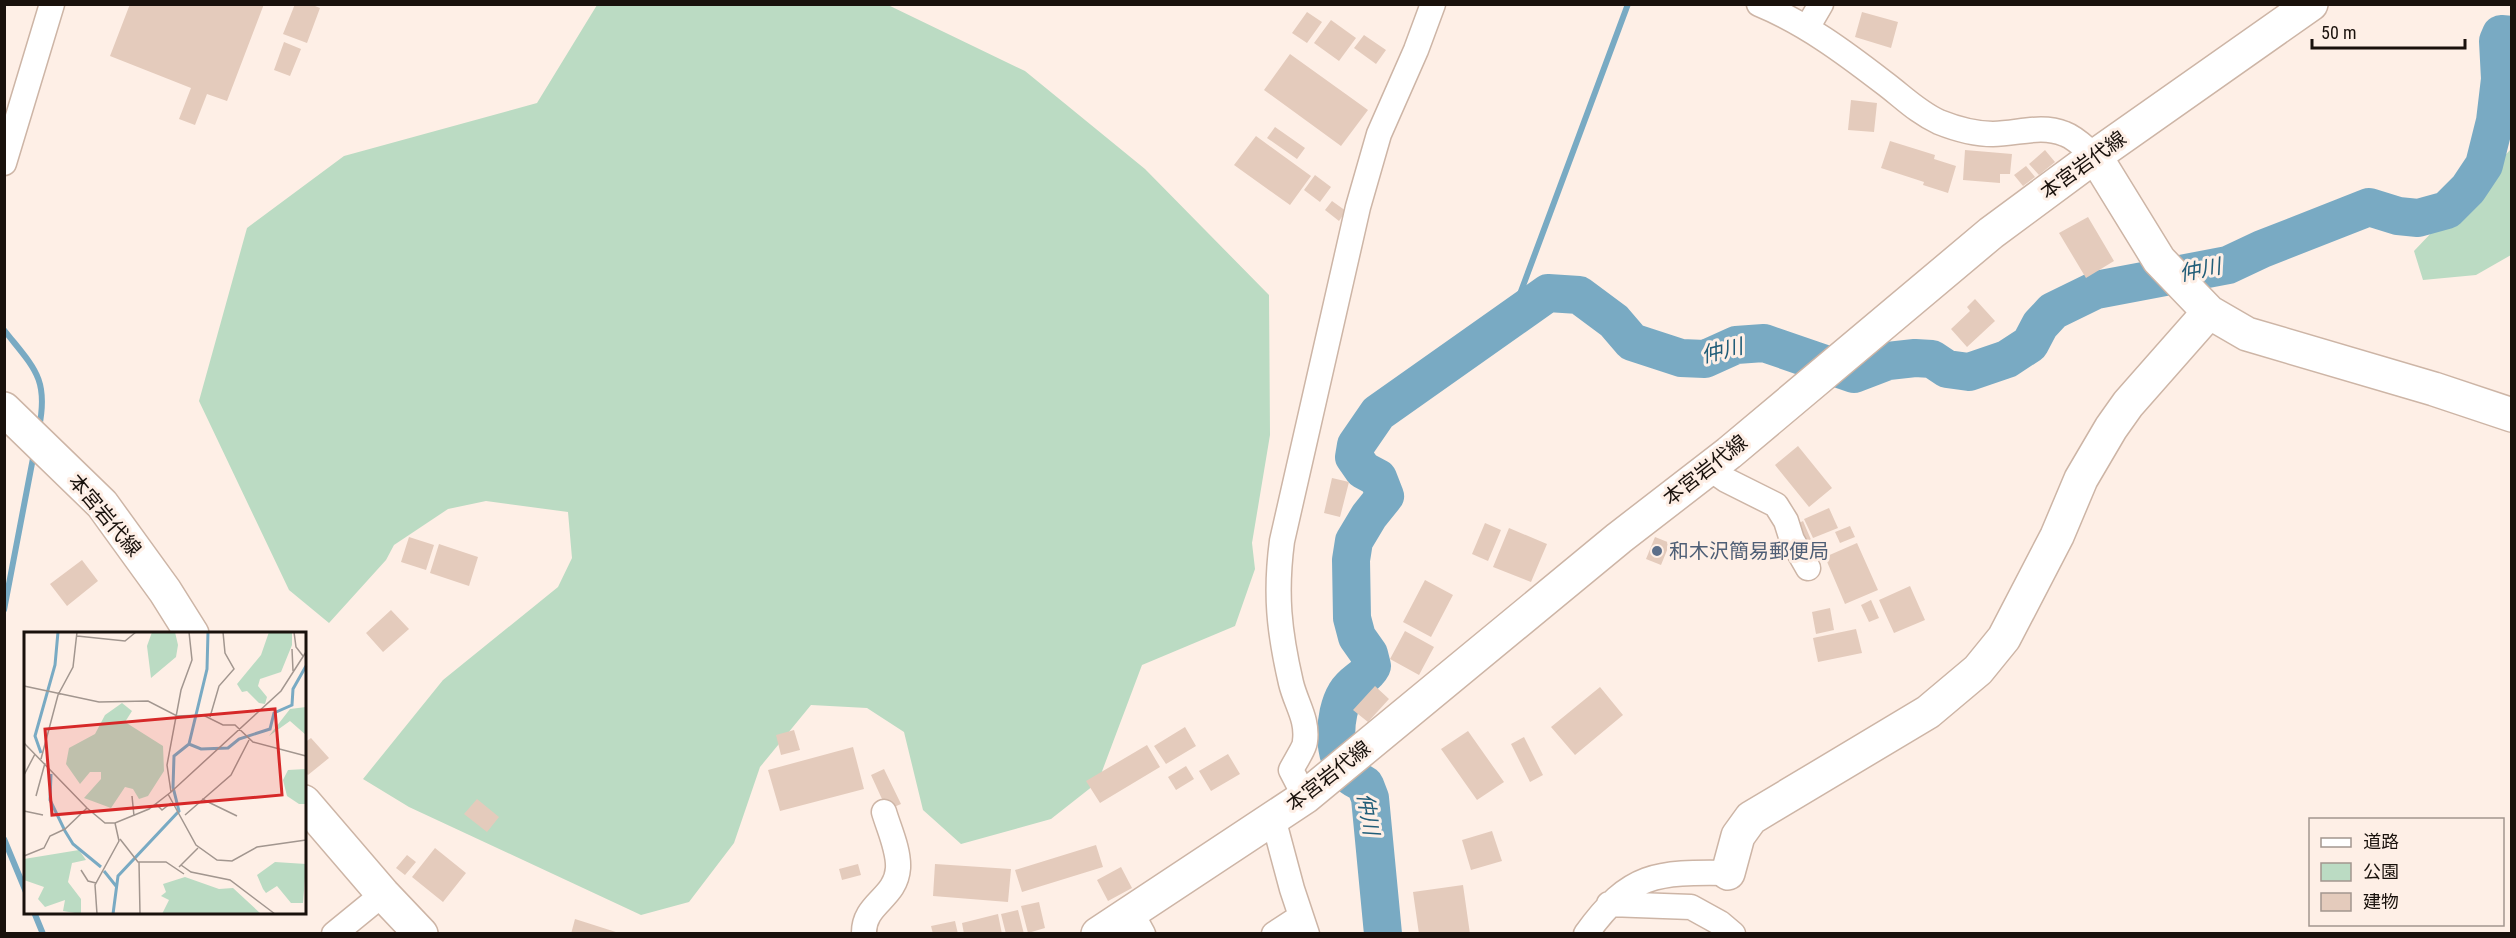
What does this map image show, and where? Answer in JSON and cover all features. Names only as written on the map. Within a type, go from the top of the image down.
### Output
[{"type":"main road","name":"本宮岩代線","points":[[1098,933],[1137,923],[1273,818],[1305,798],[1619,538],[1709,468],[1991,233],[2095,156],[2311,4]]},
{"type":"main road","points":[[2095,156],[2158,260],[2209,312],[2247,334],[2434,389],[2511,416]]},
{"type":"main road","points":[[1728,873],[1738,836],[1751,818],[1928,712],[1978,670],[2004,638],[2057,536],[2081,479],[2111,428],[2128,404],[2209,312]]},
{"type":"main road","name":"本宮岩代線","points":[[4,409],[102,504],[165,591],[191,632]]},
{"type":"main road","points":[[306,804],[383,894],[421,933]]},
{"type":"street","points":[[4,163],[52,4]]},
{"type":"street","points":[[1305,798],[1292,770],[1305,744],[1303,714],[1292,690],[1277,610],[1282,541],[1358,207],[1379,134],[1416,50],[1433,4]]},
{"type":"street","points":[[1759,4],[1807,28],[1886,84],[1916,110],[1942,123],[1974,132],[1993,134],[2035,128],[2053,131],[2067,135],[2095,156]]},
{"type":"street","points":[[1807,28],[1821,4]]},
{"type":"street","points":[[1709,468],[1726,480],[1776,505],[1808,568]]},
{"type":"street","points":[[864,933],[867,915],[893,885],[898,868],[884,812]]},
{"type":"street","points":[[1273,818],[1304,925],[1274,933]]},
{"type":"street","points":[[1586,933],[1609,904],[1635,884],[1662,875],[1728,873]]},
{"type":"street","points":[[334,933],[383,894]]},
{"type":"street","points":[[1609,904],[1691,907],[1733,933]]},
{"type":"green space","points":[[597,5],[888,5],[1025,71],[1145,169],[1269,295],[1270,435],[1252,543],[1255,569],[1235,626],[1142,665],[1098,782],[1051,819],[961,844],[923,810],[904,732],[867,708],[811,705],[760,767],[734,843],[689,902],[641,915],[409,807],[363,779],[443,680],[558,587],[572,558],[568,512],[486,501],[448,509],[394,545],[386,560],[329,623],[289,590],[199,401],[247,228],[344,156],[537,103]]},
{"type":"green space","points":[[2511,149],[2511,255],[2476,275],[2423,280],[2414,251]]},
{"type":"building","points":[[130,4],[264,4],[227,101],[207,94],[195,125],[179,119],[191,88],[110,56]]},
{"type":"building","points":[[295,4],[310,4],[320,8],[307,43],[283,34]]},
{"type":"building","points":[[1307,12],[1322,22],[1307,43],[1292,33]]},
{"type":"building","points":[[1862,12],[1898,22],[1891,48],[1855,37]]},
{"type":"building","points":[[1331,20],[1356,38],[1339,61],[1314,43]]},
{"type":"building","points":[[1364,35],[1386,50],[1376,64],[1354,48]]},
{"type":"building","points":[[284,42],[301,49],[290,76],[274,70]]},
{"type":"building","points":[[1290,54],[1368,110],[1341,146],[1264,90]]},
{"type":"building","points":[[1851,100],[1877,103],[1874,132],[1848,130]]},
{"type":"building","points":[[1275,127],[1305,148],[1297,159],[1267,138]]},
{"type":"building","points":[[1256,136],[1311,176],[1290,205],[1234,165]]},
{"type":"building","points":[[1890,141],[1935,155],[1934,159],[1956,166],[1948,193],[1923,185],[1924,182],[1881,168]]},
{"type":"building","points":[[1965,150],[2012,154],[2010,174],[2000,174],[2000,183],[1963,180]]},
{"type":"building","points":[[2045,150],[2055,162],[2039,175],[2029,164]]},
{"type":"building","points":[[2026,166],[2035,177],[2023,186],[2014,175]]},
{"type":"building","points":[[1315,175],[1331,187],[1320,202],[1304,190]]},
{"type":"building","points":[[1332,201],[1346,211],[1339,221],[1325,210]]},
{"type":"building","points":[[2088,217],[2114,261],[2086,278],[2059,233]]},
{"type":"building","points":[[1975,299],[1995,321],[1967,347],[1951,329],[1970,311],[1967,307]]},
{"type":"building","points":[[1798,446],[1832,488],[1809,507],[1775,465]]},
{"type":"building","points":[[1332,478],[1349,482],[1340,517],[1324,513]]},
{"type":"building","points":[[1829,508],[1838,528],[1813,538],[1804,519]]},
{"type":"building","points":[[1803,521],[1812,542],[1804,545],[1795,525]]},
{"type":"building","points":[[1485,523],[1501,530],[1488,561],[1472,554]]},
{"type":"building","points":[[1850,526],[1855,537],[1840,543],[1835,532]]},
{"type":"building","points":[[1509,528],[1547,544],[1531,582],[1493,567]]},
{"type":"building","points":[[409,537],[434,545],[426,570],[401,562]]},
{"type":"building","points":[[1655,537],[1670,543],[1661,565],[1646,559]]},
{"type":"building","points":[[1857,543],[1878,590],[1845,604],[1825,557]]},
{"type":"building","points":[[439,544],[478,557],[469,586],[430,573]]},
{"type":"building","points":[[82,560],[98,581],[67,606],[50,584]]},
{"type":"building","points":[[1425,580],[1453,595],[1431,637],[1403,622]]},
{"type":"building","points":[[1910,586],[1925,620],[1894,633],[1879,600]]},
{"type":"building","points":[[1871,600],[1879,618],[1869,622],[1861,605]]},
{"type":"building","points":[[1830,608],[1834,630],[1816,634],[1812,612]]},
{"type":"building","points":[[391,610],[409,629],[383,652],[366,633]]},
{"type":"building","points":[[1856,629],[1862,653],[1818,662],[1813,638]]},
{"type":"building","points":[[1405,631],[1434,647],[1419,675],[1390,659]]},
{"type":"building","points":[[1375,686],[1389,699],[1368,722],[1353,710]]},
{"type":"building","points":[[1600,687],[1623,715],[1575,755],[1551,727]]},
{"type":"building","points":[[1185,727],[1196,746],[1166,764],[1154,746]]},
{"type":"building","points":[[794,730],[800,750],[781,755],[776,735]]},
{"type":"building","points":[[1468,731],[1504,782],[1477,800],[1441,749]]},
{"type":"building","points":[[1524,737],[1543,775],[1530,782],[1511,744]]},
{"type":"building","points":[[311,738],[329,758],[308,775],[306,773],[306,742]]},
{"type":"building","points":[[1147,745],[1160,767],[1100,803],[1086,781]]},
{"type":"building","points":[[853,747],[864,789],[780,811],[768,770]]},
{"type":"building","points":[[1228,754],[1240,774],[1211,791],[1199,771]]},
{"type":"building","points":[[1186,766],[1194,779],[1176,790],[1168,777]]},
{"type":"building","points":[[884,769],[901,804],[887,810],[871,775]]},
{"type":"building","points":[[477,799],[499,817],[487,832],[464,814]]},
{"type":"building","points":[[1492,831],[1502,861],[1471,870],[1462,840]]},
{"type":"building","points":[[1096,845],[1103,867],[1022,892],[1015,870]]},
{"type":"building","points":[[435,848],[466,873],[443,902],[412,877]]},
{"type":"building","points":[[407,855],[416,862],[405,875],[396,868]]},
{"type":"building","points":[[858,864],[861,875],[842,880],[839,869]]},
{"type":"building","points":[[935,864],[1011,869],[1008,902],[933,896]]},
{"type":"building","points":[[1121,867],[1132,888],[1108,901],[1097,880]]},
{"type":"building","points":[[1463,885],[1470,934],[1419,934],[1413,892]]},
{"type":"building","points":[[1039,902],[1045,928],[1028,933],[1021,906]]},
{"type":"building","points":[[1018,910],[1024,934],[1006,934],[1001,914]]},
{"type":"building","points":[[998,914],[1002,934],[964,934],[962,923]]},
{"type":"building","points":[[575,919],[619,933],[619,934],[571,934]]},
{"type":"building","points":[[955,921],[958,934],[933,934],[931,926]]},
{"type":"waterway","points":[[1548,293],[1517,302],[1628,4]]},
{"type":"waterway","name":"仲川","points":[[1383,934],[1370,798],[1365,785],[1345,770],[1340,760],[1336,737],[1338,713],[1346,693],[1372,666],[1369,654],[1357,637],[1352,618],[1351,560],[1354,541],[1369,516],[1385,496],[1378,478],[1363,470],[1354,457],[1356,445],[1378,413],[1548,293],[1579,295],[1614,321],[1632,342],[1681,358],[1705,359],[1736,345],[1764,343],[1854,374],[1888,361],[1915,358],[1932,359],[1947,369],[1969,372],[2007,359],[2030,344],[2040,325],[2053,311],[2096,290],[2228,265],[2262,249],[2369,207],[2398,216],[2418,218],[2447,210],[2468,189],[2484,165],[2495,121],[2500,79],[2498,41],[2501,34],[2512,35]]},
{"type":"waterway","points":[[4,330],[24,354],[40,385],[42,411],[39,428]]},
{"type":"waterway","points":[[4,610],[34,453]]},
{"type":"waterway","points":[[4,839],[24,887]]},
{"type":"waterway","points":[[35,914],[43,934]]},
{"type":"place","name":"和木沢簡易郵便局","points":[[1657,551]]}]
